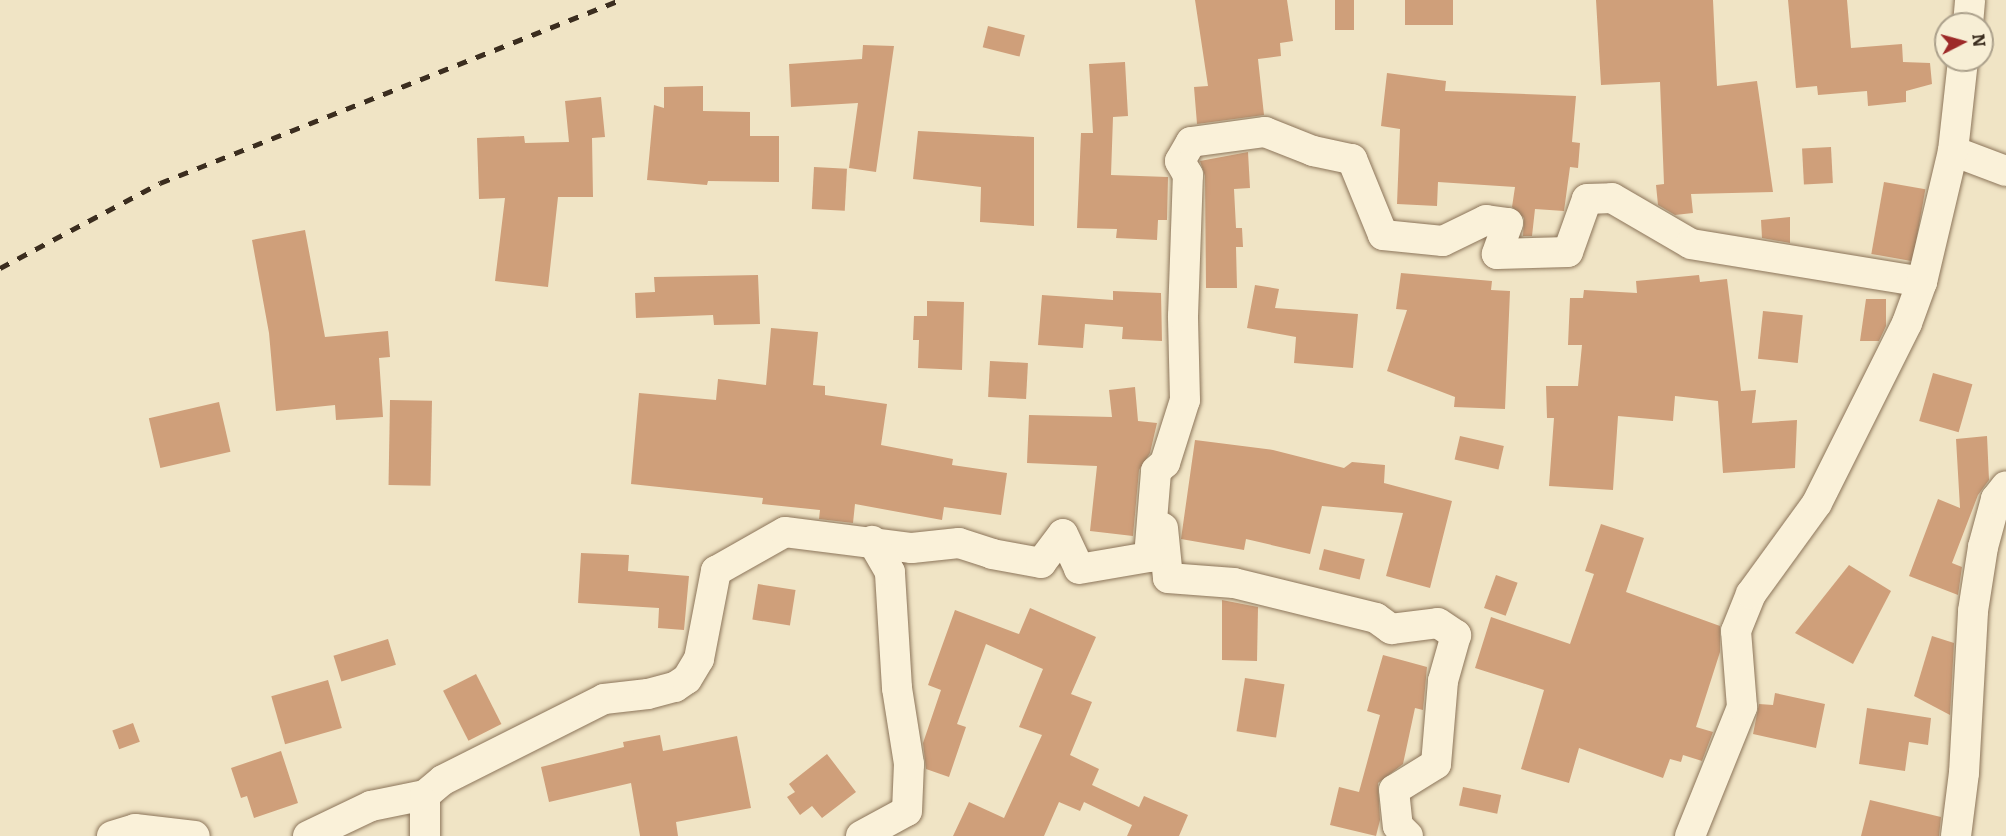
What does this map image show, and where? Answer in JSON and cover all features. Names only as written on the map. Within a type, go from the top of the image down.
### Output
[{"type":"street","points":[[1690,836],[1742,707],[1736,631],[1750,594],[1817,503],[1908,323],[1922,282],[1953,152],[1963,72]]},
{"type":"street","points":[[308,836],[371,806],[425,795],[469,765],[604,699],[648,694],[687,679],[699,659],[716,570],[785,532],[872,541],[912,548],[959,543],[992,554],[1041,563],[1063,534],[1079,569],[1149,557],[1156,471],[1165,463],[1185,400],[1183,305],[1188,175],[1180,161],[1191,142],[1265,132],[1313,151],[1352,159],[1383,235],[1443,241],[1486,220],[1508,223],[1497,254],[1568,252],[1587,199],[1612,198],[1691,244],[1922,282]]},
{"type":"street","points":[[1953,152],[2006,171]]},
{"type":"street","points":[[1156,471],[1168,578],[1234,583],[1376,618],[1390,629],[1438,623],[1456,635],[1443,681],[1436,764],[1394,790],[1398,826],[1408,836]]},
{"type":"street","points":[[1956,836],[1964,773],[1973,611],[1983,547],[1996,499],[2006,486]]},
{"type":"street","points":[[861,836],[907,811],[909,764],[897,688],[890,572],[872,541]]},
{"type":"street","points":[[425,795],[425,836]]},
{"type":"street","points":[[112,836],[135,829],[195,836]]},
{"type":"building","points":[[1195,0],[1287,0],[1293,41],[1280,43],[1281,56],[1258,59],[1264,115],[1197,124],[1194,87],[1208,86]]},
{"type":"building","points":[[1335,0],[1354,0],[1354,30],[1335,30]]},
{"type":"building","points":[[1405,0],[1453,0],[1453,25],[1405,25]]},
{"type":"building","points":[[1596,0],[1713,0],[1717,86],[1757,81],[1773,192],[1691,194],[1693,213],[1675,215],[1658,205],[1656,185],[1664,184],[1660,82],[1601,85]]},
{"type":"building","points":[[1788,0],[1847,0],[1851,48],[1902,44],[1903,62],[1930,63],[1932,84],[1906,91],[1906,102],[1868,106],[1867,91],[1818,95],[1817,86],[1796,88]]},
{"type":"building","points":[[988,26],[1025,35],[1020,57],[983,47]]},
{"type":"building","points":[[863,45],[894,46],[876,172],[849,168],[858,103],[791,107],[789,64],[862,59]]},
{"type":"building","points":[[1125,62],[1128,116],[1113,117],[1111,175],[1168,177],[1167,220],[1158,220],[1157,240],[1116,238],[1117,229],[1077,228],[1081,133],[1093,133],[1089,64]]},
{"type":"building","points":[[1387,73],[1446,81],[1445,91],[1576,96],[1572,142],[1580,143],[1578,168],[1570,167],[1564,211],[1535,209],[1532,236],[1523,236],[1524,218],[1512,207],[1515,187],[1438,182],[1437,206],[1397,204],[1400,129],[1381,126]]},
{"type":"building","points":[[703,86],[703,111],[750,112],[750,136],[779,136],[779,182],[708,181],[707,185],[647,180],[654,105],[664,108],[664,87]]},
{"type":"building","points":[[601,97],[605,137],[592,138],[593,197],[558,197],[548,287],[495,281],[505,198],[479,199],[477,138],[524,136],[525,143],[569,142],[565,101]]},
{"type":"building","points":[[918,131],[1034,137],[1034,226],[980,222],[981,187],[913,179]]},
{"type":"building","points":[[1831,147],[1833,183],[1804,184],[1802,149]]},
{"type":"building","points":[[1248,152],[1250,188],[1234,189],[1236,228],[1242,228],[1243,247],[1236,247],[1237,288],[1206,288],[1205,176],[1200,161]]},
{"type":"building","points":[[814,167],[847,169],[845,211],[812,209]]},
{"type":"building","points":[[1884,182],[1925,189],[1913,261],[1871,254]]},
{"type":"building","points":[[1790,217],[1790,243],[1762,238],[1761,220]]},
{"type":"building","points":[[305,230],[325,337],[388,331],[390,357],[379,358],[383,417],[336,420],[335,405],[276,411],[269,333],[252,240]]},
{"type":"building","points":[[1401,273],[1492,281],[1491,290],[1510,291],[1505,409],[1454,407],[1455,397],[1387,371],[1407,310],[1396,309]]},
{"type":"building","points":[[758,275],[760,324],[714,325],[713,315],[636,318],[635,293],[655,292],[654,277]]},
{"type":"building","points":[[1699,275],[1700,282],[1727,279],[1741,391],[1756,390],[1752,423],[1797,420],[1795,468],[1723,473],[1718,401],[1675,396],[1673,421],[1618,416],[1613,490],[1549,486],[1554,418],[1547,418],[1546,386],[1578,386],[1582,345],[1568,345],[1570,298],[1583,298],[1584,290],[1637,293],[1636,281]]},
{"type":"building","points":[[1255,285],[1279,289],[1275,308],[1358,314],[1353,368],[1294,363],[1296,337],[1247,328]]},
{"type":"building","points":[[1113,291],[1161,293],[1162,341],[1122,339],[1123,327],[1085,324],[1083,348],[1038,345],[1042,295],[1113,300]]},
{"type":"building","points":[[1866,299],[1886,299],[1886,326],[1879,341],[1860,341]]},
{"type":"building","points":[[927,301],[964,302],[962,370],[918,368],[919,340],[913,340],[914,316],[927,316]]},
{"type":"building","points":[[1763,311],[1803,315],[1798,363],[1758,359]]},
{"type":"building","points":[[771,328],[818,332],[813,385],[825,386],[825,395],[887,404],[881,445],[953,459],[952,465],[1007,473],[1001,515],[944,507],[942,520],[855,504],[853,523],[819,519],[820,510],[762,504],[763,498],[631,484],[639,393],[716,400],[718,379],[766,385]]},
{"type":"building","points":[[990,361],[1028,363],[1026,399],[988,397]]},
{"type":"building","points":[[1933,373],[1972,384],[1959,432],[1919,421]]},
{"type":"building","points":[[1135,387],[1138,421],[1157,423],[1150,453],[1139,470],[1133,536],[1090,531],[1097,466],[1027,463],[1029,415],[1112,417],[1109,390]]},
{"type":"building","points":[[390,400],[432,401],[431,486],[389,485]]},
{"type":"building","points":[[219,402],[230,452],[160,468],[149,418]]},
{"type":"building","points":[[1460,436],[1504,446],[1498,470],[1455,459]]},
{"type":"building","points":[[1987,436],[1989,480],[1978,495],[1952,563],[1962,567],[1958,595],[1909,576],[1938,499],[1960,508],[1956,439]]},
{"type":"building","points":[[1195,440],[1273,450],[1344,468],[1352,462],[1385,465],[1384,483],[1452,501],[1430,588],[1386,576],[1403,513],[1322,506],[1310,554],[1246,539],[1244,550],[1181,539]]},
{"type":"building","points":[[1601,524],[1644,538],[1626,592],[1720,626],[1720,652],[1696,727],[1713,732],[1702,761],[1683,755],[1681,762],[1670,759],[1663,778],[1579,748],[1569,783],[1521,769],[1544,690],[1475,668],[1491,617],[1570,644],[1594,574],[1585,571]]},
{"type":"building","points":[[1324,549],[1365,559],[1360,580],[1319,569]]},
{"type":"building","points":[[581,553],[629,555],[628,571],[689,576],[684,630],[658,628],[659,608],[578,603]]},
{"type":"building","points":[[1849,565],[1891,591],[1853,664],[1795,633]]},
{"type":"building","points":[[1496,575],[1518,583],[1506,616],[1484,608]]},
{"type":"building","points":[[758,584],[796,590],[790,626],[752,620]]},
{"type":"building","points":[[1222,600],[1258,607],[1257,661],[1222,660]]},
{"type":"building","points":[[1030,608],[1096,637],[1071,694],[1092,702],[1070,755],[1099,769],[1092,785],[1139,807],[1144,796],[1188,815],[1179,836],[1127,836],[1132,825],[1084,802],[1080,811],[1059,802],[1044,836],[953,836],[969,802],[1004,818],[1042,735],[1019,727],[1043,669],[986,644],[957,724],[966,727],[949,777],[926,769],[923,743],[941,690],[928,685],[955,610],[1019,634]]},
{"type":"building","points":[[1932,636],[1954,643],[1950,715],[1914,696]]},
{"type":"building","points":[[388,639],[396,665],[341,681],[333,656]]},
{"type":"building","points":[[1383,655],[1427,667],[1423,710],[1415,708],[1403,764],[1378,783],[1380,820],[1376,836],[1330,825],[1339,787],[1359,792],[1380,715],[1367,711]]},
{"type":"building","points":[[476,674],[501,724],[468,741],[443,691]]},
{"type":"building","points":[[1245,678],[1285,684],[1276,738],[1237,731]]},
{"type":"building","points":[[328,680],[342,728],[285,744],[271,696]]},
{"type":"building","points":[[1775,693],[1825,704],[1816,748],[1753,734],[1759,704],[1773,705]]},
{"type":"building","points":[[1867,708],[1931,718],[1928,745],[1909,742],[1905,771],[1859,764]]},
{"type":"building","points":[[133,723],[140,742],[119,749],[112,731]]},
{"type":"building","points":[[660,735],[663,751],[737,736],[751,808],[676,822],[678,836],[640,836],[631,783],[549,802],[541,767],[624,747],[623,742]]},
{"type":"building","points":[[281,751],[298,803],[254,818],[247,796],[241,798],[231,768]]},
{"type":"building","points":[[827,754],[856,792],[822,818],[812,806],[800,815],[787,797],[795,792],[789,784]]},
{"type":"building","points":[[1463,787],[1501,795],[1497,814],[1459,806]]},
{"type":"building","points":[[1870,800],[1941,817],[1939,836],[1861,836]]},
{"type":"railway","points":[[0,268],[160,183],[619,0]]}]
